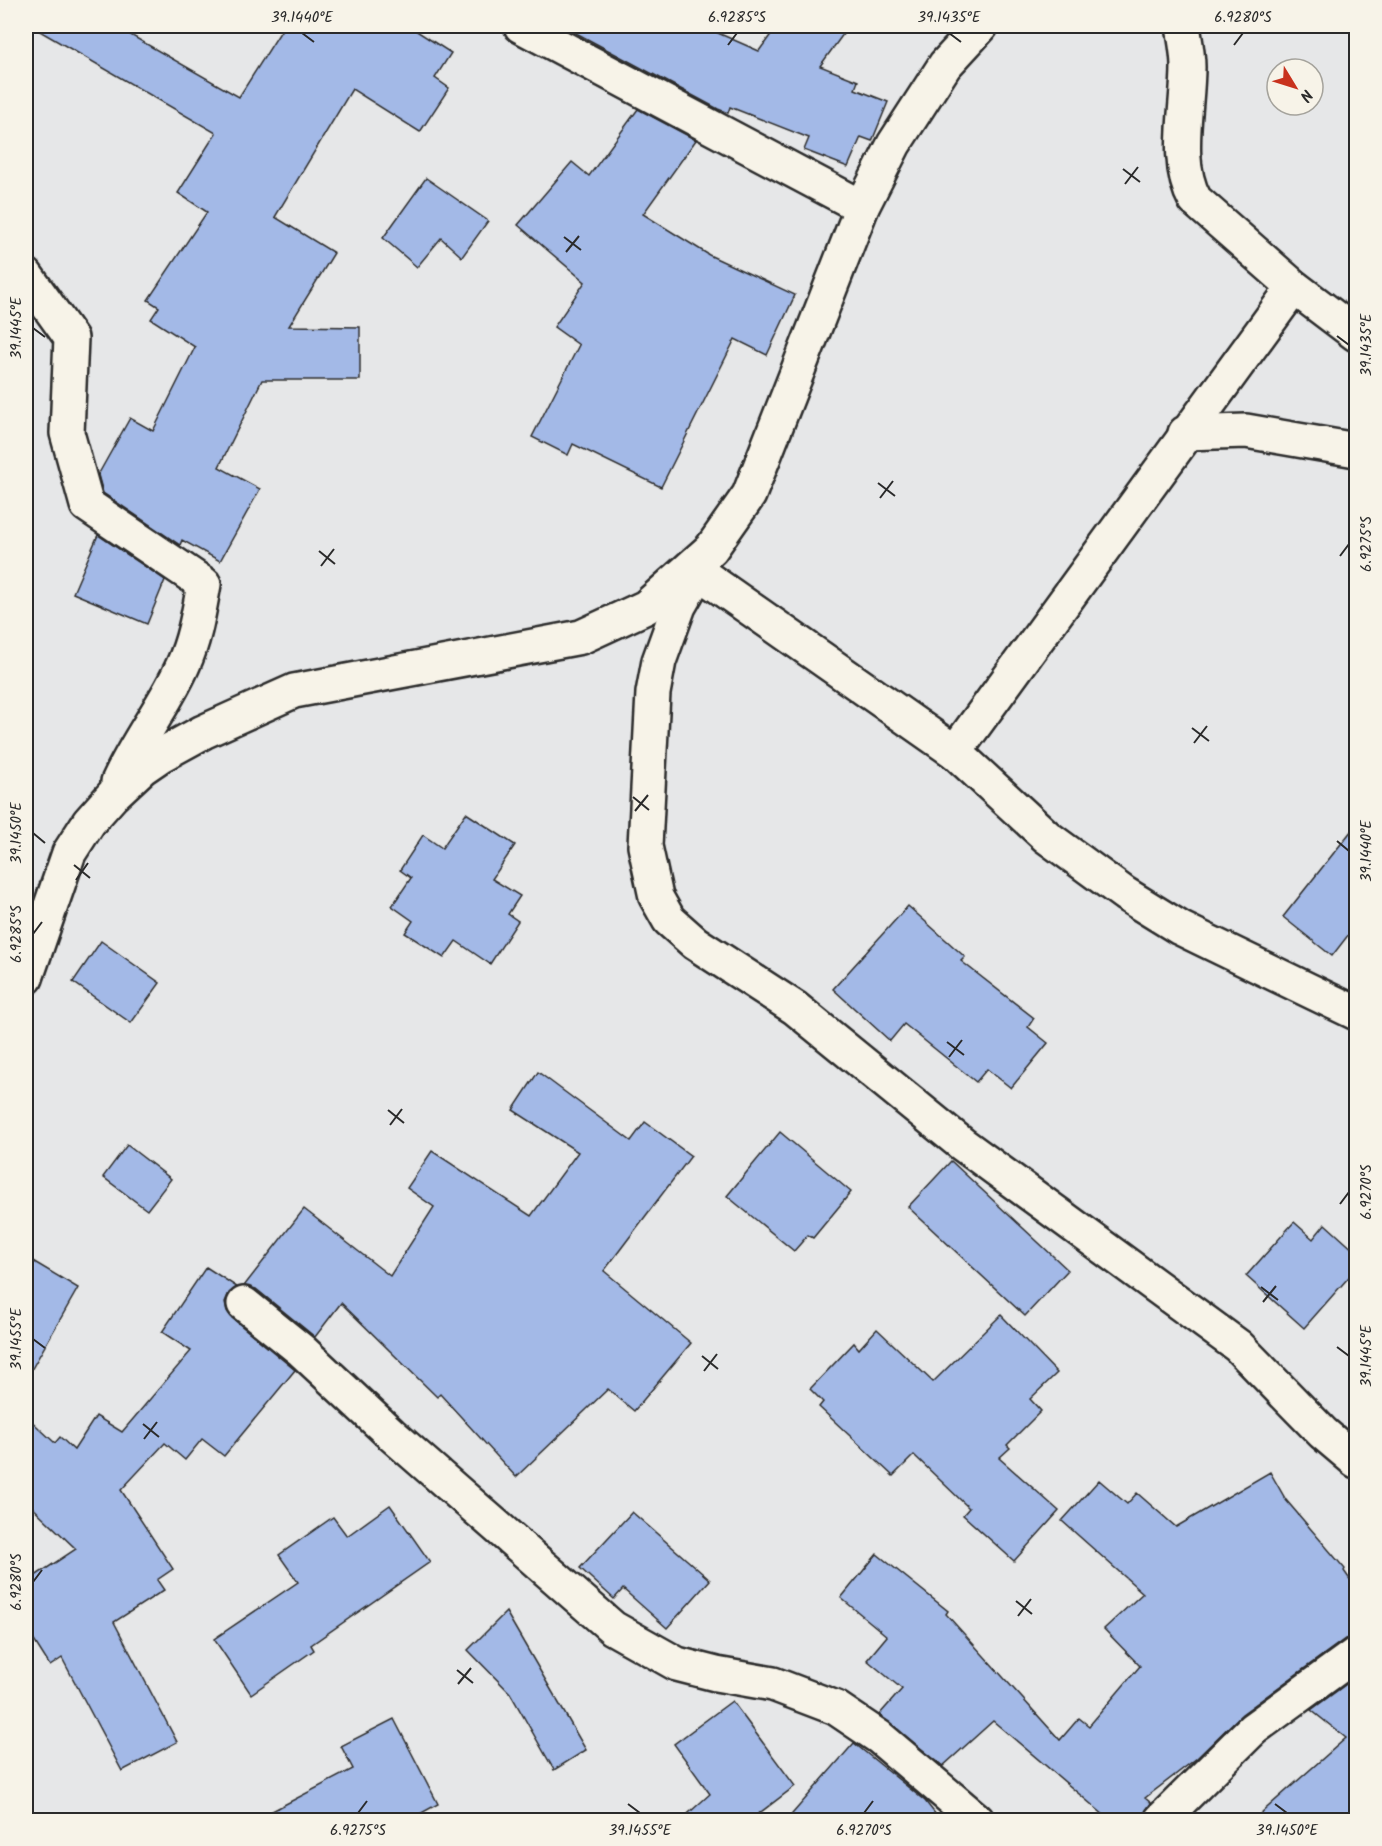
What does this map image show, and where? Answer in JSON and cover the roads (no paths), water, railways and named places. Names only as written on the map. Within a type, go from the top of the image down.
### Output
[{"type":"street","points":[[521,26],[862,207]]},
{"type":"street","points":[[981,26],[945,65],[894,144],[862,207],[748,495],[679,606],[659,661],[653,693],[645,846],[656,897],[669,920],[695,944],[795,1008],[962,1144],[1238,1346],[1323,1433],[1356,1461]]},
{"type":"street","points":[[1183,26],[1188,64],[1185,164],[1187,186],[1195,200],[1294,287],[1356,334]]},
{"type":"street","points":[[26,275],[71,338],[67,433],[87,505],[204,584],[198,621],[184,663],[128,760],[113,795]]},
{"type":"street","points":[[955,752],[1294,287]]},
{"type":"street","points":[[1185,434],[1246,431],[1356,450]]},
{"type":"street","points":[[705,561],[955,752],[1047,837],[1125,894],[1180,928],[1356,1013]]},
{"type":"street","points":[[26,978],[69,853],[89,822],[113,795],[142,768],[161,755],[203,732],[294,691],[581,637],[646,607],[705,561]]},
{"type":"street","points":[[244,1304],[301,1350],[391,1434],[613,1628],[677,1664],[716,1674],[774,1684],[836,1708],[879,1737],[977,1821]]},
{"type":"street","points":[[1161,1821],[1253,1729],[1356,1654]]}]
